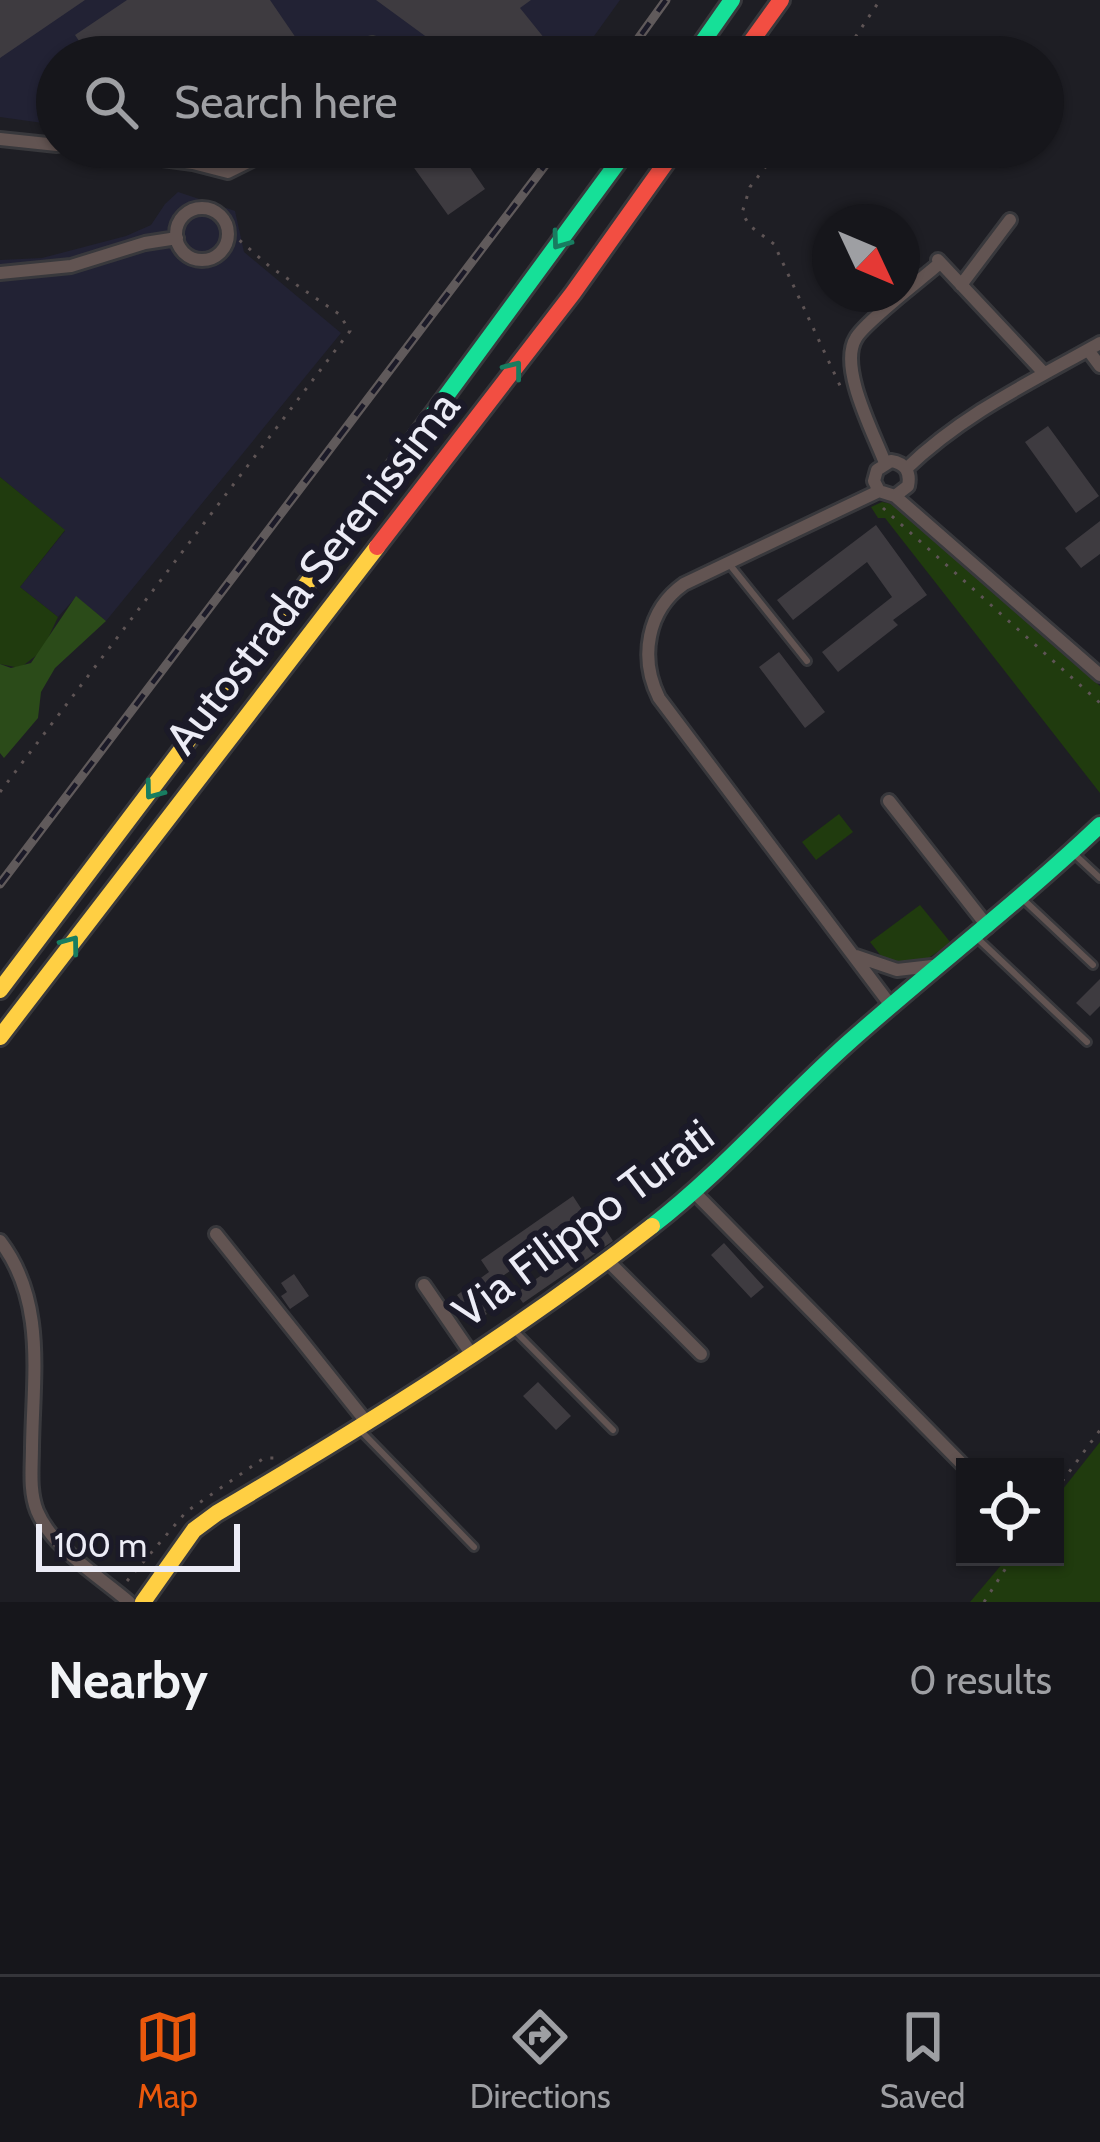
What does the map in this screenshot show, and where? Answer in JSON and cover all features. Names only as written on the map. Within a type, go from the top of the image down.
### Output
[{"type":"main road","points":[[707,36],[732,0]]},
{"type":"main road","points":[[755,36],[781,0]]},
{"type":"main road","name":"Autostrada Serenissima","points":[[0,990],[242,674],[614,168]]},
{"type":"main road","name":"Autostrada Serenissima","points":[[0,1037],[573,293],[662,168]]},
{"type":"main road","name":"Via Filippo Turati","points":[[143,1602],[194,1530],[364,1427],[608,1261],[695,1193],[847,1044],[1022,898],[1100,825]]},
{"type":"street","points":[[0,140],[36,144]]},
{"type":"street","points":[[200,208],[215,211],[229,231],[219,254],[202,260],[185,254],[177,238],[179,221],[200,208]]},
{"type":"street","points":[[961,285],[1010,220]]},
{"type":"street","points":[[0,273],[71,266],[177,238]]},
{"type":"street","points":[[885,463],[851,368],[856,338],[938,261],[1044,373]]},
{"type":"street","points":[[906,469],[943,434],[1002,394],[1094,347],[1100,366]]},
{"type":"street","points":[[875,494],[874,476],[885,463],[897,462],[906,469],[908,486],[895,496]]},
{"type":"street","points":[[892,1007],[658,698],[651,682],[648,644],[660,607],[684,584],[728,562],[875,494],[895,496],[1100,675]]},
{"type":"street","points":[[889,801],[982,932]]},
{"type":"street","points":[[850,952],[897,970],[943,964]]},
{"type":"street","points":[[695,1193],[956,1458]]},
{"type":"street","points":[[216,1234],[364,1427]]},
{"type":"street","points":[[0,1241],[19,1271],[34,1324],[32,1479],[37,1510],[64,1545],[129,1602]]},
{"type":"street","points":[[608,1261],[701,1354]]},
{"type":"street","points":[[424,1285],[470,1352]]},
{"type":"lane","points":[[728,562],[806,662]]},
{"type":"lane","points":[[1072,852],[1100,878]]},
{"type":"lane","points":[[1022,898],[1093,965]]},
{"type":"lane","points":[[982,932],[1087,1042]]},
{"type":"lane","points":[[510,1324],[613,1430]]},
{"type":"lane","points":[[364,1427],[474,1547]]},
{"type":"path","points":[[856,36],[880,0]]},
{"type":"path","points":[[766,168],[751,187],[742,213],[774,244],[844,394]]},
{"type":"path","points":[[0,792],[350,332],[339,314],[269,266],[229,231]]},
{"type":"path","points":[[875,494],[1100,704]]},
{"type":"path","points":[[1064,1479],[1100,1430]]},
{"type":"path","points":[[984,1602],[1007,1566]]},
{"type":"shaded area","points":[[0,0],[620,0],[594,36],[36,36],[36,122],[0,117]]},
{"type":"shaded area","points":[[178,192],[235,211],[244,252],[341,333],[106,621],[76,597],[58,617],[20,587],[65,531],[0,477],[0,260],[42,258],[126,236],[151,225]]},
{"type":"green space","points":[[0,477],[65,530],[20,587],[58,617],[42,651],[20,668],[0,664]]},
{"type":"green space","points":[[892,504],[1100,686],[1100,793],[885,518],[878,518],[871,507]]},
{"type":"green space","points":[[76,596],[106,621],[55,668],[41,692],[38,718],[4,758],[0,753],[0,664],[11,668],[31,663]]},
{"type":"green space","points":[[839,814],[853,832],[816,860],[802,842]]},
{"type":"green space","points":[[920,905],[951,943],[921,963],[885,961],[870,942]]},
{"type":"green space","points":[[1100,1442],[1100,1602],[970,1602],[1000,1566],[1064,1566],[1064,1488]]},
{"type":"building","points":[[0,0],[85,0],[0,58]]},
{"type":"building","points":[[127,0],[270,0],[295,36],[76,36]]},
{"type":"building","points":[[376,0],[531,0],[520,8],[543,36],[425,36]]},
{"type":"building","points":[[414,168],[470,168],[485,189],[448,215]]},
{"type":"building","points":[[1048,426],[1099,496],[1076,513],[1025,442]]},
{"type":"building","points":[[1100,521],[1100,554],[1081,568],[1065,548]]},
{"type":"building","points":[[876,525],[927,595],[893,620],[898,625],[838,672],[822,652],[892,597],[867,562],[793,620],[777,600]]},
{"type":"building","points":[[779,652],[825,712],[805,728],[759,667]]},
{"type":"building","points":[[1100,979],[1100,1006],[1090,1016],[1076,1003]]},
{"type":"building","points":[[573,1196],[584,1213],[522,1255],[526,1260],[491,1284],[501,1300],[487,1314],[476,1322],[470,1314],[467,1317],[457,1295],[489,1272],[481,1260]]},
{"type":"building","points":[[606,1230],[613,1241],[523,1303],[516,1293]]},
{"type":"building","points":[[724,1243],[764,1287],[751,1298],[711,1255]]},
{"type":"building","points":[[294,1274],[309,1296],[290,1309],[281,1296],[287,1292],[281,1283]]},
{"type":"building","points":[[538,1382],[571,1416],[556,1430],[523,1396]]},
{"type":"railway","points":[[640,36],[666,0]]},
{"type":"railway","points":[[0,884],[543,168]]},
{"type":"traffic: fast","points":[[707,36],[732,0]]},
{"type":"traffic: fast","points":[[366,505],[614,168]]},
{"type":"traffic: fast","points":[[652,1226],[848,1043],[1100,825]]},
{"type":"traffic: slow","points":[[0,990],[366,505]]},
{"type":"traffic: slow","points":[[0,1037],[377,547]]},
{"type":"traffic: slow","points":[[143,1602],[194,1530],[217,1513],[439,1377],[652,1226]]},
{"type":"traffic: jam","points":[[755,36],[781,0]]},
{"type":"traffic: jam","points":[[377,547],[573,293],[662,168]]}]
